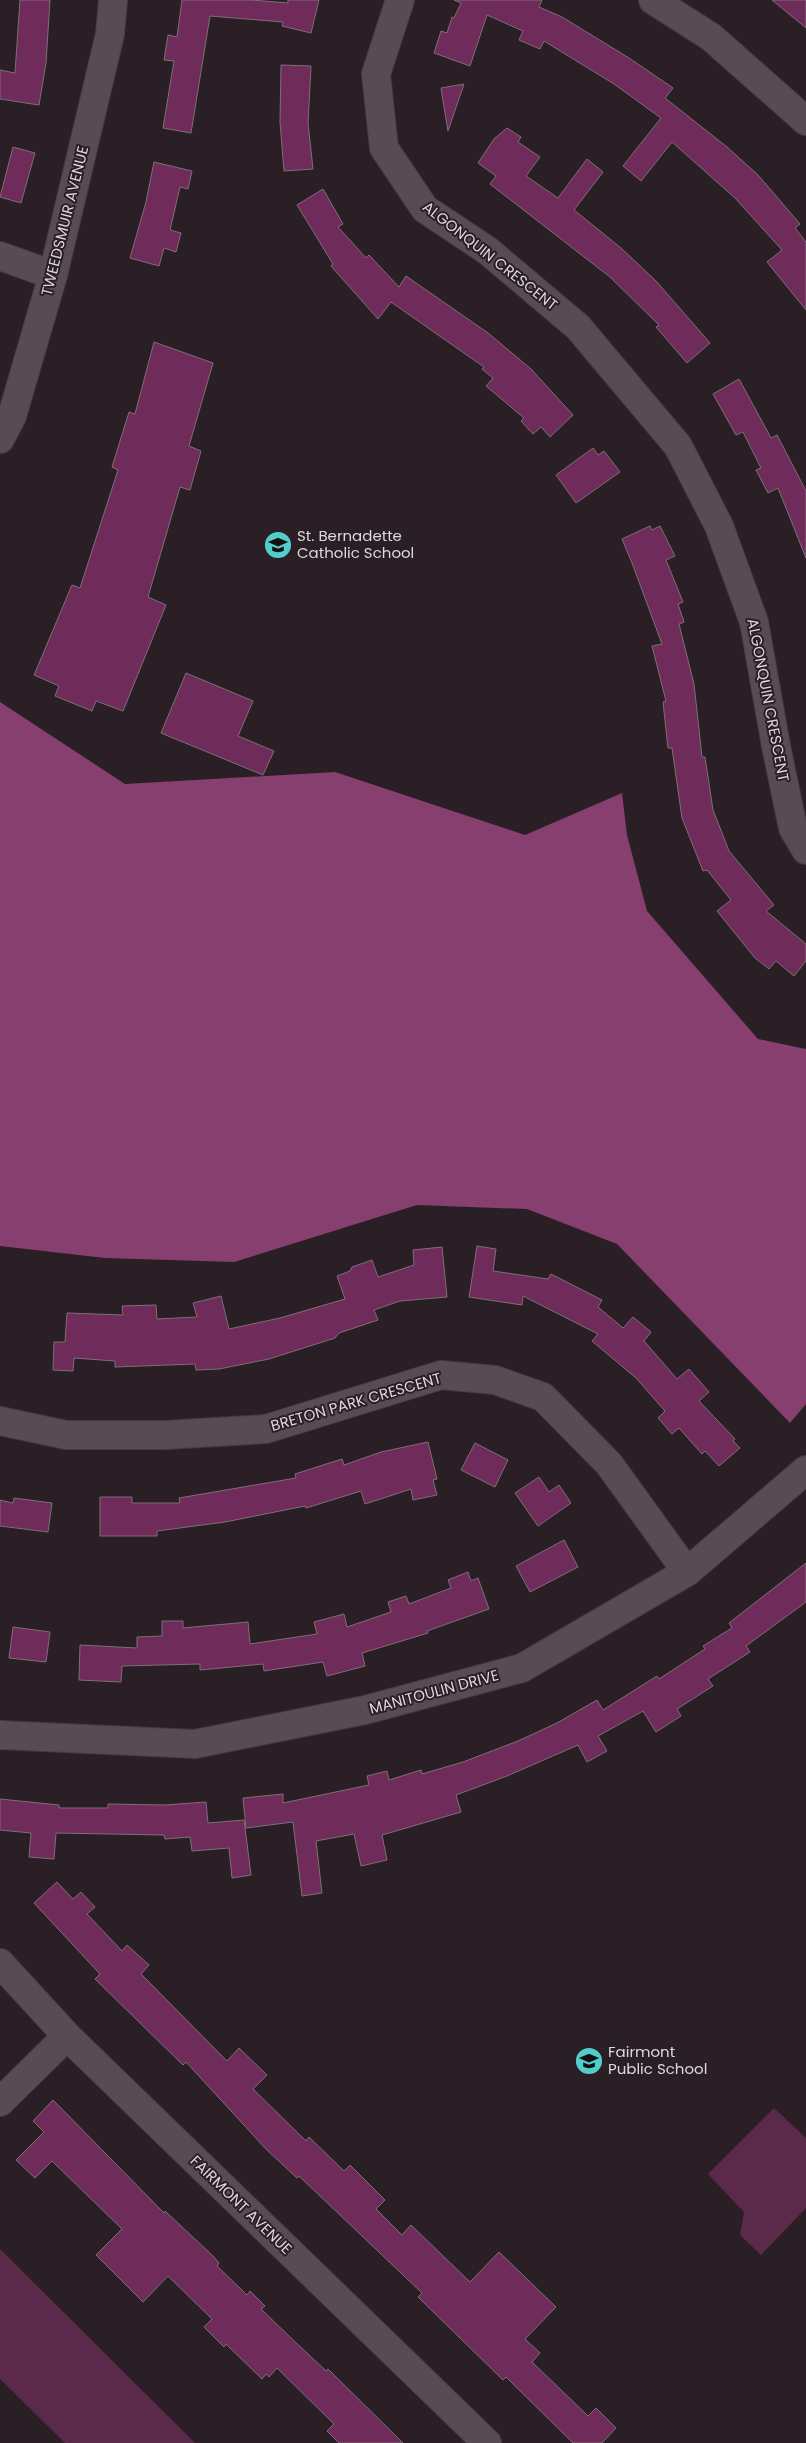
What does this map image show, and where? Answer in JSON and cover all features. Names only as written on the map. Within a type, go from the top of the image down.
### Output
[{"type":"street","name":"TWEEDSMUIR AVENUE","points":[[0,438],[12,416],[53,275],[110,34],[113,0]]},
{"type":"street","name":"ALGONQUIN CRESCENT","points":[[400,0],[376,74],[384,148],[425,209],[488,252],[578,327],[678,446],[719,526],[754,622],[793,828],[806,850]]},
{"type":"street","points":[[654,0],[711,37],[806,121]]},
{"type":"street","points":[[0,256],[53,275]]},
{"type":"street","name":"BRETON PARK CRESCENT","points":[[0,1421],[66,1435],[166,1435],[266,1429],[441,1375],[495,1380],[543,1397],[556,1410],[609,1464],[687,1572]]},
{"type":"street","name":"MANITOULIN DRIVE","points":[[0,1735],[195,1744],[365,1710],[522,1668],[687,1572],[806,1470]]},
{"type":"street","name":"FAIRMONT AVENUE","points":[[0,1963],[67,2036],[487,2443]]},
{"type":"street","points":[[0,2102],[67,2036]]},
{"type":"shaded area","points":[[0,702],[125,784],[335,772],[525,835],[622,793],[627,835],[647,911],[758,1039],[806,1049],[806,1404],[790,1423],[617,1244],[527,1209],[417,1205],[234,1262],[105,1258],[0,1246]]},
{"type":"shaded area","points":[[774,2108],[806,2138],[806,2208],[761,2255],[740,2235],[744,2212],[708,2174]]},
{"type":"shaded area","points":[[0,2249],[195,2443],[65,2443],[0,2379]]},
{"type":"building","points":[[20,0],[50,0],[46,63],[39,105],[0,99],[0,70],[15,73]]},
{"type":"building","points":[[182,0],[252,0],[288,3],[288,0],[319,0],[311,33],[282,26],[283,22],[210,16],[191,133],[163,128],[174,61],[164,60],[168,35],[177,37]]},
{"type":"building","points":[[454,0],[542,0],[539,7],[562,17],[629,58],[673,88],[665,98],[727,147],[758,175],[800,224],[795,228],[806,242],[806,310],[767,262],[782,250],[735,198],[672,142],[641,181],[623,166],[661,118],[614,84],[544,41],[540,49],[519,40],[523,31],[487,15],[470,66],[434,53],[441,31],[447,33],[452,17],[454,18],[461,3]]},
{"type":"building","points":[[772,0],[806,0],[806,28]]},
{"type":"building","points":[[281,65],[311,66],[308,123],[313,169],[284,171],[280,122]]},
{"type":"building","points":[[464,84],[448,131],[441,88]]},
{"type":"building","points":[[507,128],[521,137],[518,142],[540,157],[526,176],[558,198],[587,159],[603,172],[574,210],[621,248],[656,281],[710,343],[687,363],[656,327],[659,325],[610,277],[490,184],[496,176],[478,163],[494,139]]},
{"type":"building","points":[[13,147],[35,153],[21,203],[0,197]]},
{"type":"building","points":[[154,162],[192,171],[188,189],[180,187],[170,230],[181,233],[176,252],[164,248],[159,266],[130,258],[146,202]]},
{"type":"building","points":[[323,189],[343,224],[338,227],[366,258],[369,255],[399,287],[406,276],[488,333],[531,369],[573,415],[550,437],[541,427],[533,434],[521,421],[524,418],[486,386],[493,378],[482,369],[484,367],[391,302],[378,319],[331,266],[333,264],[297,205]]},
{"type":"building","points":[[154,342],[213,363],[189,446],[201,451],[190,490],[180,487],[148,597],[166,605],[123,711],[96,701],[92,711],[55,696],[59,686],[34,675],[72,585],[80,588],[118,470],[112,467],[129,412],[135,414]]},
{"type":"building","points":[[739,379],[771,438],[777,435],[806,491],[806,558],[778,488],[768,493],[756,470],[761,468],[743,432],[736,435],[713,394]]},
{"type":"building","points":[[593,448],[598,455],[604,451],[620,472],[576,503],[556,475]]},
{"type":"building","points":[[650,526],[652,530],[660,526],[675,556],[666,560],[683,602],[678,604],[684,622],[679,624],[694,684],[702,757],[705,757],[713,810],[729,851],[774,905],[766,911],[806,944],[806,961],[794,976],[776,961],[769,969],[755,958],[717,911],[731,900],[707,870],[703,871],[682,818],[672,748],[668,748],[663,702],[666,701],[652,646],[662,644],[622,539]]},
{"type":"building","points":[[186,673],[253,701],[238,736],[274,751],[263,775],[161,733]]},
{"type":"building","points":[[477,1246],[496,1249],[493,1271],[548,1279],[551,1274],[602,1300],[598,1307],[623,1328],[633,1317],[651,1332],[644,1341],[677,1379],[689,1369],[709,1392],[699,1401],[735,1439],[733,1441],[740,1448],[719,1466],[705,1451],[702,1454],[679,1428],[672,1434],[658,1418],[665,1411],[636,1378],[592,1341],[598,1334],[523,1296],[522,1305],[469,1297]]},
{"type":"building","points":[[442,1247],[447,1297],[400,1301],[374,1310],[378,1320],[339,1333],[335,1338],[269,1359],[219,1369],[196,1370],[195,1364],[115,1367],[115,1361],[74,1358],[73,1371],[53,1370],[54,1342],[65,1342],[67,1313],[123,1315],[122,1306],[156,1305],[157,1319],[197,1317],[193,1303],[221,1296],[229,1329],[280,1318],[345,1299],[337,1276],[350,1271],[352,1267],[372,1260],[378,1277],[414,1265],[413,1250]]},
{"type":"building","points":[[428,1442],[437,1479],[433,1480],[437,1495],[413,1500],[411,1489],[365,1504],[361,1491],[306,1508],[305,1506],[225,1522],[157,1531],[157,1536],[100,1536],[100,1497],[132,1497],[132,1503],[180,1503],[179,1498],[296,1478],[295,1474],[342,1459],[344,1465],[381,1452]]},
{"type":"building","points":[[475,1443],[508,1460],[495,1487],[461,1470]]},
{"type":"building","points":[[539,1477],[549,1492],[559,1485],[571,1503],[538,1526],[515,1493]]},
{"type":"building","points":[[14,1498],[52,1503],[48,1532],[0,1526],[0,1500],[13,1503]]},
{"type":"building","points":[[564,1540],[578,1567],[530,1592],[516,1566]]},
{"type":"building","points":[[806,1563],[806,1602],[746,1646],[750,1652],[708,1679],[713,1686],[677,1709],[681,1716],[656,1732],[643,1711],[598,1736],[607,1751],[587,1762],[578,1745],[507,1776],[456,1795],[461,1812],[382,1835],[387,1860],[361,1866],[354,1834],[316,1841],[322,1893],[302,1896],[293,1822],[246,1828],[243,1798],[283,1794],[283,1803],[369,1785],[367,1776],[387,1771],[389,1780],[421,1770],[422,1774],[463,1762],[518,1741],[557,1723],[597,1700],[603,1710],[657,1676],[659,1679],[705,1649],[703,1646],[732,1628],[729,1623]]},
{"type":"building","points":[[468,1572],[471,1581],[478,1578],[489,1609],[427,1631],[428,1633],[362,1653],[365,1666],[327,1676],[323,1662],[264,1671],[263,1664],[200,1670],[200,1664],[122,1666],[121,1682],[79,1680],[80,1645],[137,1648],[137,1637],[162,1636],[162,1621],[183,1621],[183,1628],[248,1622],[250,1644],[317,1634],[314,1622],[344,1614],[347,1627],[391,1612],[388,1602],[406,1596],[409,1604],[451,1588],[448,1580]]},
{"type":"building","points":[[13,1627],[50,1632],[46,1662],[9,1658]]},
{"type":"building","points":[[0,1799],[59,1805],[59,1808],[108,1808],[108,1804],[165,1805],[206,1802],[208,1823],[244,1820],[251,1875],[232,1878],[229,1848],[192,1851],[190,1837],[165,1839],[164,1835],[56,1833],[54,1859],[29,1857],[31,1833],[0,1830]]},
{"type":"building","points":[[57,1882],[73,1899],[81,1892],[95,1907],[87,1914],[122,1951],[127,1945],[149,1965],[141,1974],[227,2061],[239,2048],[267,2075],[253,2089],[306,2141],[309,2137],[344,2171],[350,2165],[385,2200],[376,2209],[402,2235],[411,2225],[470,2282],[499,2252],[556,2307],[525,2339],[540,2353],[532,2362],[588,2416],[596,2408],[616,2428],[602,2443],[573,2443],[506,2377],[503,2380],[418,2297],[422,2293],[299,2176],[297,2178],[266,2149],[186,2062],[183,2065],[95,1979],[100,1974],[34,1903]]},
{"type":"building","points":[[53,2100],[164,2213],[165,2211],[213,2256],[219,2263],[217,2266],[247,2295],[250,2291],[265,2306],[261,2309],[326,2371],[328,2369],[403,2443],[339,2443],[327,2431],[334,2424],[277,2368],[269,2377],[266,2374],[262,2379],[226,2344],[224,2347],[204,2327],[212,2319],[168,2276],[143,2302],[96,2255],[122,2229],[52,2161],[35,2178],[16,2160],[44,2132],[33,2121]]},
{"type":"place","name":"St. Bernadette Catholic School","points":[[278,545]]},
{"type":"place","name":"Fairmont Public School","points":[[589,2061]]}]
